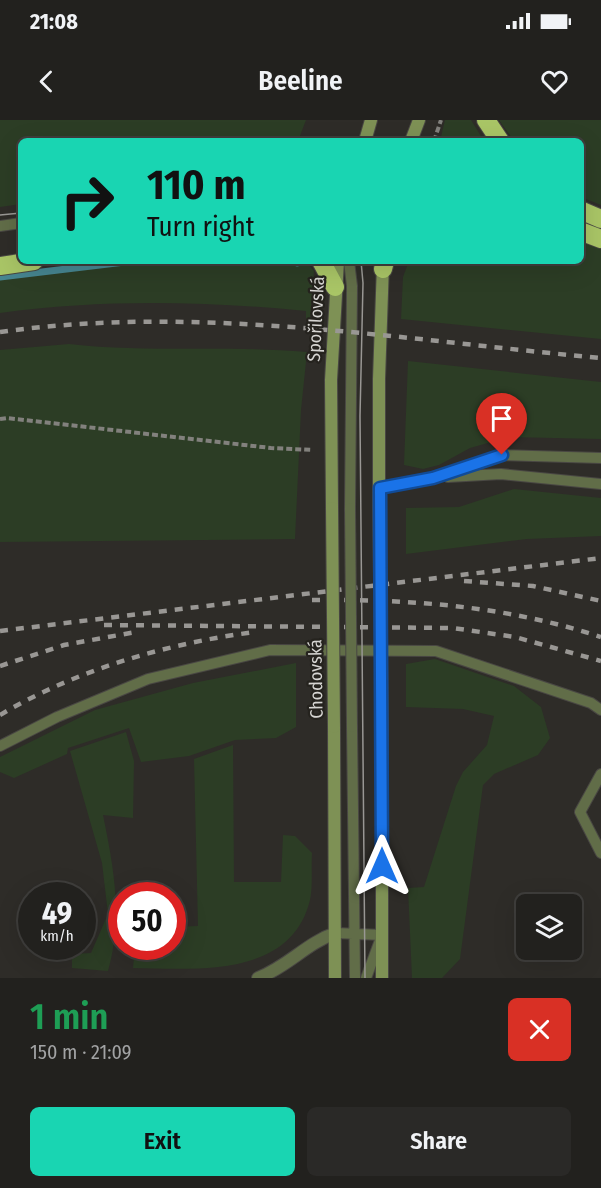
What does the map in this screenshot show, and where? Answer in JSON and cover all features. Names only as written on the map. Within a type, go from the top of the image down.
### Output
[{"type":"highway","points":[[486,120],[498,138]]},
{"type":"highway","points":[[584,212],[601,219]]},
{"type":"highway","points":[[584,233],[601,239]]},
{"type":"highway","points":[[0,266],[18,263]]},
{"type":"highway","points":[[323,264],[335,287]]},
{"type":"main road","points":[[366,138],[371,120]]},
{"type":"main road","points":[[412,138],[419,120]]},
{"type":"main road","name":"Spořilovská","points":[[331,380],[338,264]]},
{"type":"main road","points":[[382,978],[379,379],[384,264]]},
{"type":"main road","name":"Chodovská","points":[[331,380],[335,978]]},
{"type":"street","points":[[258,978],[290,962],[317,939],[336,933]]},
{"type":"lane","points":[[0,226],[18,223]]},
{"type":"lane","points":[[349,264],[352,286],[350,508],[355,978]]},
{"type":"lane","points":[[433,478],[502,455],[601,458]]},
{"type":"lane","points":[[380,488],[433,478],[501,474],[601,484]]},
{"type":"lane","points":[[0,746],[57,717],[148,679],[270,650],[436,651],[591,703],[601,710]]},
{"type":"lane","points":[[601,774],[580,812],[601,853]]},
{"type":"lane","points":[[336,933],[382,935],[366,978]]},
{"type":"path","points":[[435,138],[441,120]]},
{"type":"path","points":[[0,419],[8,418],[271,448],[313,450]]},
{"type":"green space","points":[[0,120],[306,120],[299,138],[18,138],[18,204],[0,207]]},
{"type":"green space","points":[[445,120],[471,120],[482,138],[441,138]]},
{"type":"green space","points":[[499,120],[601,120],[601,205],[584,198],[584,138],[512,138]]},
{"type":"green space","points":[[584,242],[601,248],[601,339],[401,319],[403,277],[408,264],[584,264]]},
{"type":"green space","points":[[108,264],[308,264],[314,271],[310,320],[306,319],[306,311],[230,305],[153,303],[76,305],[0,313],[0,277]]},
{"type":"green space","points":[[69,344],[128,348],[307,352],[301,410],[295,539],[0,542],[0,350]]},
{"type":"green space","points":[[408,361],[601,382],[601,439],[509,437],[470,448],[439,465],[423,469],[404,465]]},
{"type":"green space","points":[[514,489],[601,498],[601,536],[527,539],[406,554],[406,508],[459,507]]},
{"type":"green space","points":[[435,659],[514,686],[541,707],[550,738],[538,755],[494,774],[483,785],[460,959],[442,978],[412,978],[408,888],[424,887],[456,786],[463,772],[487,745],[494,716],[463,709],[406,707],[406,664]]},
{"type":"green space","points":[[296,663],[296,727],[276,738],[235,740],[189,756],[141,762],[129,728],[68,748],[67,754],[14,778],[0,772],[0,757],[95,710],[193,683]]},
{"type":"green space","points":[[126,732],[134,761],[133,818],[103,815],[114,882],[108,882],[108,914],[102,863],[70,751]]},
{"type":"green space","points":[[233,745],[234,882],[281,882],[283,835],[295,836],[312,853],[310,900],[300,925],[283,944],[263,956],[238,964],[212,967],[133,968],[134,960],[186,960],[186,926],[198,926],[194,759]]},
{"type":"green space","points":[[108,914],[108,960],[111,960],[108,971],[72,968],[72,960],[96,960],[96,942]]},
{"type":"waterway","points":[[0,277],[108,264]]},
{"type":"tram line","points":[[0,215],[18,213]]},
{"type":"tram line","points":[[361,264],[363,283],[360,416],[365,978]]},
{"type":"railway","points":[[0,332],[75,324],[225,323],[376,334],[601,358]]},
{"type":"railway","points":[[0,631],[601,558]]},
{"type":"railway","points":[[464,581],[533,586],[601,601]]},
{"type":"railway","points":[[312,600],[386,601],[458,606],[530,618],[601,637]]},
{"type":"railway","points":[[104,625],[453,628],[515,637],[601,661]]},
{"type":"railway","points":[[0,666],[64,645],[136,632]]},
{"type":"railway","points":[[0,715],[60,685],[123,661],[189,643],[255,632]]},
{"type":"route","points":[[382,866],[380,488],[433,478],[502,455]]}]
